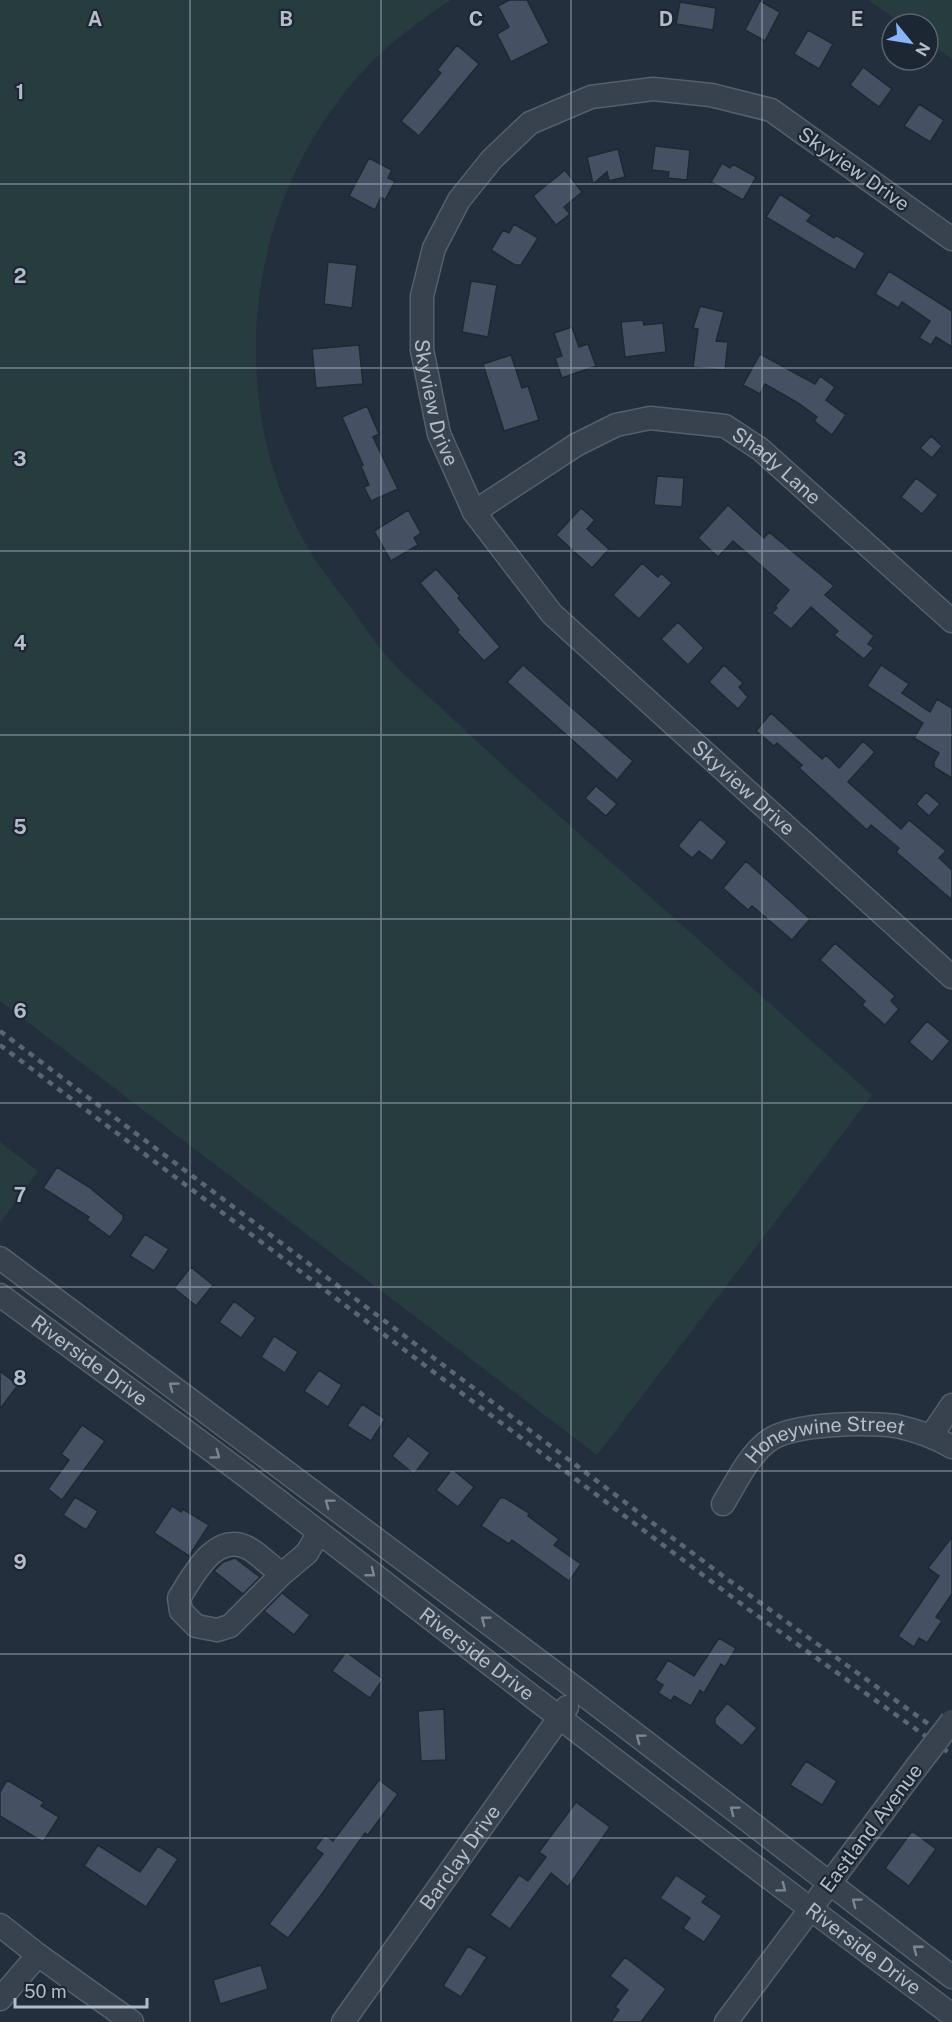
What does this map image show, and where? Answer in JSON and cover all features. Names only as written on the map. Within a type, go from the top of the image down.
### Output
[{"type":"street","name":"Skyview Drive","points":[[952,239],[771,111],[711,95],[653,89],[591,97],[530,123],[492,159],[459,200],[434,248],[422,296],[422,350],[439,434],[474,512],[552,614],[952,977]]},
{"type":"street","name":"Shady Lane","points":[[474,512],[576,445],[615,425],[650,418],[725,426],[760,449],[952,621]]},
{"type":"street","name":"Riverside Drive","points":[[0,1258],[579,1691],[952,1977]]},
{"type":"street","name":"Riverside Drive","points":[[0,1295],[319,1532],[559,1718],[952,2015]]},
{"type":"street","points":[[931,1436],[952,1406]]},
{"type":"street","name":"Honeywine Street","points":[[723,1504],[748,1463],[769,1440],[796,1429],[862,1425],[896,1426],[931,1436],[952,1447]]},
{"type":"street","points":[[282,1574],[306,1553],[319,1532]]},
{"type":"street","name":"Barclay Drive","points":[[343,2022],[579,1691]]},
{"type":"street","name":"Eastland Avenue","points":[[726,2022],[952,1721]]},
{"type":"street","points":[[0,1925],[132,2022]]},
{"type":"street","points":[[0,1999],[38,1955]]},
{"type":"green space","points":[[0,0],[451,0],[386,48],[341,97],[310,143],[286,193],[269,245],[261,284],[257,323],[256,363],[259,403],[266,442],[277,481],[292,518],[315,560],[377,644],[399,669],[511,773],[872,1095],[597,1455],[0,1001]]},
{"type":"green space","points":[[868,0],[952,0],[952,59],[940,50],[940,12],[886,12]]},
{"type":"green space","points":[[0,1142],[38,1171],[0,1223]]},
{"type":"building","points":[[509,0],[527,0],[549,43],[511,62],[497,34],[509,27],[498,6]]},
{"type":"building","points":[[760,1],[780,12],[765,41],[745,30]]},
{"type":"building","points":[[680,2],[716,8],[713,30],[676,24]]},
{"type":"building","points":[[808,30],[833,44],[819,69],[794,54]]},
{"type":"building","points":[[457,45],[479,64],[419,136],[401,121],[441,73],[437,70]]},
{"type":"building","points":[[863,67],[892,89],[879,107],[850,85]]},
{"type":"building","points":[[919,104],[944,120],[930,142],[904,126]]},
{"type":"building","points":[[655,146],[690,150],[687,180],[668,178],[669,172],[652,170]]},
{"type":"building","points":[[618,149],[625,177],[609,181],[607,172],[593,184],[587,157]]},
{"type":"building","points":[[369,158],[392,170],[388,178],[395,181],[385,200],[381,197],[375,210],[349,196]]},
{"type":"building","points":[[722,163],[730,168],[733,164],[756,177],[743,200],[711,182]]},
{"type":"building","points":[[565,170],[582,192],[564,207],[570,214],[556,225],[533,196]]},
{"type":"building","points":[[780,194],[812,215],[807,221],[834,238],[836,235],[865,253],[855,270],[766,217]]},
{"type":"building","points":[[514,224],[538,238],[521,265],[515,265],[491,250],[503,230],[509,233]]},
{"type":"building","points":[[328,262],[357,265],[352,308],[324,304]]},
{"type":"building","points":[[889,271],[952,311],[952,347],[936,337],[931,345],[919,338],[930,321],[902,302],[898,308],[875,294]]},
{"type":"building","points":[[471,281],[497,285],[488,337],[462,332]]},
{"type":"building","points":[[700,306],[724,312],[716,341],[728,342],[725,370],[693,367],[698,329],[693,328]]},
{"type":"building","points":[[643,320],[644,325],[663,323],[666,352],[625,357],[621,322]]},
{"type":"building","points":[[572,327],[579,347],[588,344],[596,366],[562,378],[555,358],[562,356],[554,333]]},
{"type":"building","points":[[359,345],[363,384],[316,388],[312,349]]},
{"type":"building","points":[[760,354],[815,384],[820,376],[835,387],[826,400],[846,415],[832,435],[814,421],[817,417],[765,384],[760,394],[743,385]]},
{"type":"building","points":[[511,355],[522,388],[528,386],[539,420],[504,431],[483,364]]},
{"type":"building","points":[[367,406],[379,434],[373,437],[398,489],[371,501],[364,487],[369,485],[361,466],[363,465],[342,417]]},
{"type":"building","points":[[931,436],[942,446],[932,458],[920,448]]},
{"type":"building","points":[[657,476],[684,478],[682,507],[654,505]]},
{"type":"building","points":[[916,478],[938,495],[922,514],[901,497]]},
{"type":"building","points":[[728,505],[764,538],[769,532],[834,586],[825,595],[874,636],[868,644],[874,648],[864,659],[834,635],[838,631],[811,607],[791,629],[772,613],[789,590],[733,541],[718,557],[698,538]]},
{"type":"building","points":[[581,508],[595,520],[587,529],[609,549],[592,568],[556,535]]},
{"type":"building","points":[[408,510],[421,533],[414,538],[418,545],[391,561],[374,531]]},
{"type":"building","points":[[642,563],[658,577],[661,573],[672,583],[639,619],[613,595]]},
{"type":"building","points":[[436,569],[500,647],[484,661],[457,632],[459,630],[420,583]]},
{"type":"building","points":[[678,622],[704,648],[688,665],[661,639]]},
{"type":"building","points":[[523,665],[633,761],[617,780],[507,682]]},
{"type":"building","points":[[724,665],[743,683],[739,687],[748,697],[738,709],[709,682]]},
{"type":"building","points":[[881,665],[909,684],[902,693],[930,712],[937,699],[952,708],[952,778],[934,767],[939,753],[914,738],[923,723],[867,686]]},
{"type":"building","points":[[771,713],[822,759],[826,755],[839,768],[863,741],[875,752],[848,782],[901,829],[909,820],[946,851],[939,858],[952,870],[952,900],[896,852],[899,848],[871,825],[867,830],[799,768],[802,765],[777,743],[774,746],[756,731]]},
{"type":"building","points":[[596,786],[617,804],[606,816],[585,798]]},
{"type":"building","points":[[926,792],[940,804],[929,816],[916,804]]},
{"type":"building","points":[[700,819],[727,842],[712,861],[699,851],[692,858],[678,846]]},
{"type":"building","points":[[746,861],[810,919],[792,940],[752,906],[748,910],[723,888]]},
{"type":"building","points":[[835,943],[895,996],[891,1001],[899,1009],[885,1025],[862,1005],[865,1001],[820,960]]},
{"type":"building","points":[[927,1021],[950,1041],[932,1062],[909,1042]]},
{"type":"building","points":[[57,1167],[89,1187],[123,1215],[123,1220],[110,1237],[87,1220],[89,1217],[43,1188]]},
{"type":"building","points":[[145,1234],[169,1249],[154,1271],[130,1256]]},
{"type":"building","points":[[191,1267],[213,1285],[196,1306],[174,1288]]},
{"type":"building","points":[[234,1301],[256,1318],[241,1338],[219,1322]]},
{"type":"building","points":[[274,1336],[298,1352],[285,1373],[261,1357]]},
{"type":"building","points":[[319,1370],[342,1385],[328,1407],[304,1391]]},
{"type":"building","points":[[0,1371],[18,1385],[0,1409]]},
{"type":"building","points":[[362,1404],[385,1419],[371,1441],[347,1426]]},
{"type":"building","points":[[82,1425],[105,1441],[62,1500],[48,1489],[69,1460],[61,1454]]},
{"type":"building","points":[[408,1436],[430,1453],[414,1474],[392,1456]]},
{"type":"building","points":[[452,1469],[474,1487],[458,1507],[436,1490]]},
{"type":"building","points":[[75,1497],[98,1511],[86,1530],[63,1515]]},
{"type":"building","points":[[500,1498],[505,1498],[529,1513],[528,1516],[559,1539],[554,1545],[581,1564],[569,1581],[512,1540],[509,1544],[481,1526]]},
{"type":"building","points":[[172,1506],[181,1512],[183,1509],[209,1525],[189,1556],[154,1533]]},
{"type":"building","points":[[952,1537],[952,1594],[936,1617],[942,1621],[927,1643],[919,1638],[914,1647],[898,1636],[939,1576],[928,1568]]},
{"type":"building","points":[[235,1558],[260,1577],[243,1594],[214,1571],[223,1562]]},
{"type":"building","points":[[282,1593],[310,1615],[294,1635],[264,1611]]},
{"type":"building","points":[[719,1638],[736,1648],[725,1667],[721,1664],[704,1693],[700,1690],[691,1706],[674,1696],[671,1701],[658,1693],[663,1685],[655,1680],[668,1660],[694,1676]]},
{"type":"building","points":[[346,1652],[383,1679],[370,1698],[332,1671]]},
{"type":"building","points":[[727,1703],[757,1728],[742,1746],[715,1724],[715,1718]]},
{"type":"building","points":[[444,1709],[446,1760],[421,1761],[418,1711]]},
{"type":"building","points":[[806,1761],[837,1781],[822,1805],[790,1785]]},
{"type":"building","points":[[7,1780],[44,1802],[41,1806],[59,1817],[43,1842],[0,1816],[0,1792]]},
{"type":"building","points":[[379,1780],[398,1794],[368,1835],[365,1833],[288,1938],[269,1924],[323,1854],[315,1848],[325,1835],[333,1841]]},
{"type":"building","points":[[576,1802],[610,1827],[568,1887],[551,1873],[510,1929],[490,1915],[519,1875],[528,1881],[546,1857],[539,1852]]},
{"type":"building","points":[[912,1831],[936,1849],[909,1886],[885,1868]]},
{"type":"building","points":[[98,1845],[140,1872],[158,1846],[178,1859],[146,1907],[84,1866]]},
{"type":"building","points":[[676,1875],[707,1896],[702,1902],[722,1916],[704,1942],[683,1928],[690,1918],[660,1898]]},
{"type":"building","points":[[468,1946],[487,1957],[461,1997],[443,1986]]},
{"type":"building","points":[[625,1957],[666,1989],[641,2022],[611,2022],[619,2010],[615,2007],[628,1990],[610,1976]]},
{"type":"building","points":[[261,1965],[268,1989],[220,2004],[213,1980]]},
{"type":"railway","points":[[0,1031],[723,1576],[952,1741]]},
{"type":"railway","points":[[0,1045],[748,1609],[952,1755]]}]
